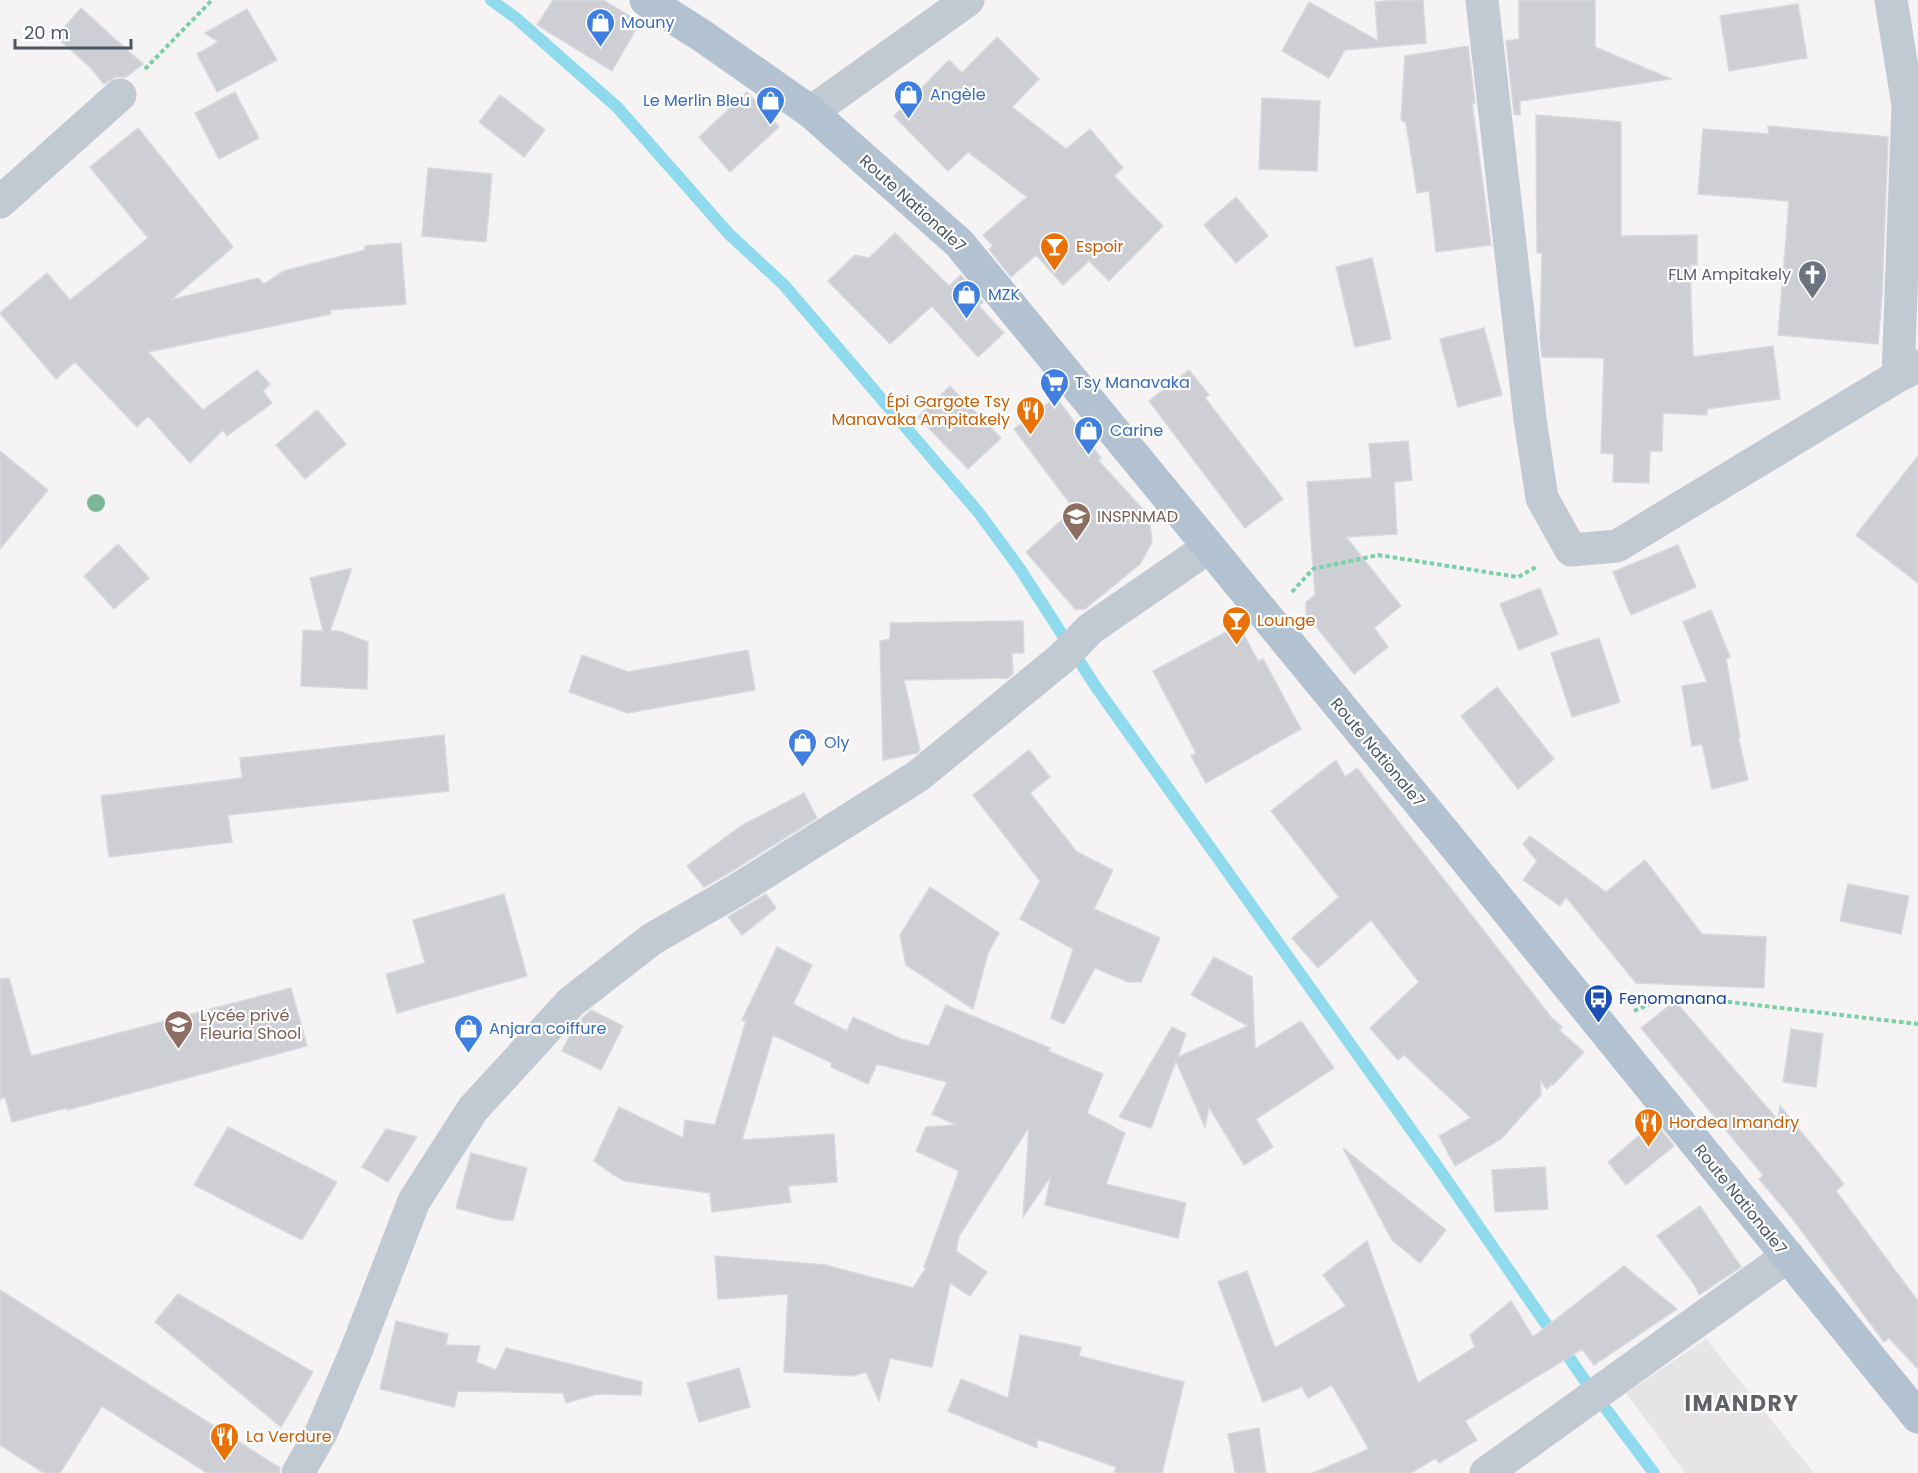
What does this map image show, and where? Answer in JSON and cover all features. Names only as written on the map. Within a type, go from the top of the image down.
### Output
[{"type":"main road","name":"Route Nationale7","points":[[646,0],[701,35],[811,112],[959,243],[1447,836],[1918,1417]]},
{"type":"street","points":[[811,112],[968,0]]},
{"type":"street","points":[[1482,0],[1530,419],[1542,498],[1571,550],[1617,546],[1908,371],[1908,105],[1891,0]]},
{"type":"street","points":[[0,202],[120,95]]},
{"type":"street","points":[[298,1473],[321,1433],[356,1352],[414,1202],[473,1109],[571,1002],[652,939],[737,890],[918,776],[1062,658],[1090,629],[1209,547]]},
{"type":"street","points":[[1486,1473],[1788,1256]]},
{"type":"path","points":[[120,95],[212,0]]},
{"type":"path","points":[[1267,618],[1313,569],[1378,555],[1518,577],[1571,550]]},
{"type":"path","points":[[1600,1026],[1670,995],[1918,1024]]},
{"type":"shaded area","points":[[1706,1339],[1814,1473],[1685,1473],[1626,1393]]},
{"type":"building","name":"Mouny","points":[[553,0],[603,0],[640,22],[612,71],[537,25]]},
{"type":"building","points":[[1423,0],[1426,43],[1345,50],[1329,78],[1282,51],[1309,2],[1378,41],[1375,2]]},
{"type":"building","points":[[1519,0],[1595,0],[1595,47],[1671,79],[1520,101],[1520,115],[1514,114],[1506,41],[1519,39]]},
{"type":"building","points":[[1798,4],[1807,58],[1729,71],[1720,16]]},
{"type":"building","points":[[81,8],[143,64],[126,77],[116,77],[104,84],[90,67],[56,37]]},
{"type":"building","points":[[247,9],[277,60],[217,92],[197,54],[218,42],[205,33]]},
{"type":"building","points":[[997,37],[1039,79],[1012,107],[1066,149],[1090,129],[1123,168],[1114,176],[1163,226],[1109,281],[1089,261],[1063,285],[1036,255],[1011,277],[989,249],[993,246],[983,235],[1027,197],[968,152],[948,171],[894,116],[949,60],[962,73]]},
{"type":"building","points":[[1468,46],[1475,103],[1472,102],[1491,245],[1436,252],[1429,191],[1417,193],[1406,123],[1401,120],[1405,56]]},
{"type":"building","points":[[235,92],[259,138],[219,159],[195,113]]},
{"type":"building","points":[[747,92],[779,127],[730,172],[699,137]]},
{"type":"building","points":[[500,95],[545,130],[524,157],[479,122]]},
{"type":"building","points":[[1262,98],[1320,101],[1317,171],[1259,169]]},
{"type":"building","points":[[1536,115],[1621,122],[1621,236],[1697,235],[1697,265],[1690,265],[1693,357],[1773,346],[1780,399],[1707,409],[1707,415],[1663,413],[1662,451],[1650,451],[1649,483],[1613,482],[1614,454],[1601,453],[1604,358],[1542,357],[1540,338],[1542,253],[1537,253]]},
{"type":"building","points":[[1768,126],[1888,137],[1878,344],[1778,335],[1789,201],[1698,194],[1703,129],[1769,134]]},
{"type":"building","points":[[138,128],[233,247],[171,300],[258,278],[264,284],[284,271],[365,250],[365,246],[401,243],[406,304],[330,310],[331,314],[148,352],[203,410],[257,370],[270,384],[263,391],[272,403],[227,436],[223,430],[190,463],[148,416],[137,427],[75,362],[56,379],[0,313],[47,273],[70,300],[148,238],[90,167]]},
{"type":"building","points":[[428,168],[492,174],[486,242],[422,236]]},
{"type":"building","points":[[1236,197],[1268,236],[1236,263],[1204,225]]},
{"type":"building","points":[[895,233],[949,286],[961,275],[983,302],[979,306],[1004,333],[978,357],[932,306],[890,344],[828,281],[855,255],[869,258]]},
{"type":"building","points":[[1372,258],[1391,339],[1355,347],[1336,267]]},
{"type":"building","points":[[1484,328],[1502,395],[1458,407],[1440,339]]},
{"type":"building","points":[[1189,370],[1209,395],[1205,398],[1283,499],[1245,528],[1149,401]]},
{"type":"building","points":[[950,386],[1001,438],[968,469],[918,417]]},
{"type":"building","points":[[1056,397],[1101,458],[1098,460],[1149,516],[1152,542],[1140,564],[1085,609],[1075,609],[1026,552],[1074,509],[1014,429]]},
{"type":"building","points":[[317,410],[346,444],[305,479],[276,445]]},
{"type":"building","points":[[1408,441],[1412,480],[1394,482],[1397,534],[1346,537],[1401,606],[1374,628],[1388,647],[1354,674],[1306,614],[1306,602],[1315,595],[1307,482],[1372,478],[1369,444]]},
{"type":"building","points":[[0,451],[48,490],[0,549]]},
{"type":"building","points":[[1918,456],[1918,583],[1856,535]]},
{"type":"building","points":[[118,544],[149,578],[114,609],[84,576]]},
{"type":"building","points":[[1678,545],[1696,587],[1631,615],[1613,572]]},
{"type":"building","points":[[352,568],[330,631],[339,631],[368,642],[367,689],[301,686],[303,630],[323,631],[310,578]]},
{"type":"building","points":[[1540,588],[1558,634],[1519,650],[1500,604]]},
{"type":"building","points":[[1711,610],[1730,657],[1726,659],[1740,737],[1738,737],[1748,780],[1712,789],[1702,744],[1692,746],[1682,686],[1707,682],[1683,622]]},
{"type":"building","points":[[1023,621],[1024,653],[1012,653],[1013,674],[1008,678],[904,680],[920,750],[917,753],[883,760],[880,641],[890,639],[890,623]]},
{"type":"building","points":[[1239,625],[1258,661],[1263,659],[1301,729],[1206,783],[1191,756],[1196,753],[1153,671]]},
{"type":"building","points":[[1599,638],[1620,702],[1572,717],[1551,653]]},
{"type":"building","points":[[748,650],[755,690],[628,713],[569,692],[582,655],[628,672]]},
{"type":"building","points":[[1497,687],[1554,759],[1518,789],[1461,716]]},
{"type":"building","points":[[444,735],[449,791],[228,815],[232,842],[109,857],[101,796],[242,778],[240,758]]},
{"type":"building","points":[[1029,750],[1050,777],[1030,793],[1077,852],[1113,870],[1094,909],[1160,938],[1141,982],[1128,982],[1095,968],[1064,1024],[1051,1018],[1073,949],[1020,919],[1040,881],[973,795]]},
{"type":"building","points":[[1336,760],[1345,777],[1357,768],[1551,1017],[1562,1027],[1559,1030],[1584,1052],[1547,1089],[1540,1080],[1541,1095],[1501,1139],[1455,1166],[1439,1136],[1471,1118],[1404,1055],[1398,1060],[1370,1028],[1419,982],[1371,920],[1318,968],[1292,938],[1339,897],[1271,811]]},
{"type":"building","points":[[804,793],[817,818],[704,887],[687,866],[741,826]]},
{"type":"building","points":[[1530,836],[1606,892],[1645,860],[1702,934],[1766,937],[1764,988],[1636,983],[1566,897],[1560,906],[1523,880],[1537,861],[1523,844]]},
{"type":"building","points":[[1848,884],[1909,896],[1901,934],[1840,921]]},
{"type":"building","points":[[930,887],[999,933],[988,953],[973,1009],[906,965],[900,935]]},
{"type":"building","points":[[504,894],[527,976],[397,1013],[386,974],[425,963],[413,920]]},
{"type":"building","points":[[766,894],[776,908],[742,935],[728,917]]},
{"type":"building","points":[[777,947],[812,965],[793,1004],[847,1031],[853,1017],[901,1039],[929,1046],[946,1005],[1050,1048],[1048,1051],[1103,1074],[1087,1113],[1125,1133],[1106,1184],[1186,1203],[1178,1238],[1045,1205],[1051,1176],[1023,1217],[1029,1127],[959,1236],[956,1251],[987,1272],[970,1296],[950,1283],[932,1367],[890,1358],[879,1401],[866,1372],[853,1376],[784,1372],[788,1294],[718,1299],[715,1256],[825,1265],[913,1288],[926,1268],[924,1267],[959,1171],[916,1151],[926,1127],[957,1125],[932,1114],[947,1082],[877,1064],[868,1084],[831,1067],[832,1063],[773,1035],[742,1140],[834,1134],[837,1182],[788,1186],[791,1202],[712,1212],[710,1193],[625,1181],[594,1161],[619,1107],[683,1138],[685,1120],[715,1125],[746,1021],[742,1020]]},
{"type":"building","points":[[1214,957],[1252,977],[1255,1049],[1301,1021],[1334,1068],[1256,1119],[1273,1147],[1244,1165],[1209,1107],[1205,1127],[1176,1061],[1151,1128],[1119,1117],[1172,1027],[1186,1034],[1178,1057],[1248,1026],[1191,995]]},
{"type":"building","name":"Lycée privé Fleuria Shool","points":[[9,978],[31,1056],[291,988],[307,1046],[67,1110],[66,1108],[12,1122],[5,1097],[0,1099],[0,979]]},
{"type":"building","points":[[1675,1001],[1778,1120],[1780,1106],[1844,1184],[1836,1191],[1918,1301],[1918,1369],[1889,1338],[1884,1342],[1792,1218],[1759,1179],[1763,1175],[1641,1028]]},
{"type":"building","points":[[591,1010],[623,1026],[601,1070],[562,1051],[575,1025]]},
{"type":"building","points":[[1791,1029],[1823,1034],[1816,1087],[1783,1082]]},
{"type":"building","points":[[1655,1122],[1674,1146],[1626,1185],[1608,1162]]},
{"type":"building","points":[[228,1127],[337,1182],[302,1240],[194,1185]]},
{"type":"building","points":[[386,1129],[417,1137],[388,1182],[362,1167]]},
{"type":"building","points":[[1343,1148],[1446,1230],[1420,1263],[1392,1240]]},
{"type":"building","points":[[471,1153],[527,1168],[513,1220],[500,1220],[456,1208]]},
{"type":"building","points":[[1545,1167],[1548,1209],[1495,1212],[1492,1170]]},
{"type":"building","points":[[1700,1206],[1741,1267],[1699,1295],[1694,1284],[1657,1236]]},
{"type":"building","points":[[1367,1241],[1418,1383],[1475,1347],[1470,1335],[1511,1301],[1533,1337],[1624,1266],[1677,1309],[1594,1365],[1582,1349],[1465,1421],[1477,1440],[1439,1463],[1436,1458],[1411,1473],[1313,1473],[1369,1449],[1332,1385],[1308,1398],[1302,1387],[1263,1402],[1218,1282],[1247,1271],[1275,1348],[1346,1306],[1323,1275]]},
{"type":"building","points":[[0,1290],[280,1468],[279,1473],[207,1473],[102,1406],[60,1473],[44,1473],[0,1445]]},
{"type":"building","points":[[178,1294],[313,1372],[281,1427],[155,1322]]},
{"type":"building","points":[[396,1321],[448,1334],[446,1345],[480,1346],[476,1362],[496,1370],[506,1348],[642,1382],[641,1395],[597,1394],[566,1403],[563,1393],[458,1391],[454,1407],[380,1389]]},
{"type":"building","points":[[1020,1335],[1081,1347],[1079,1356],[1184,1382],[1162,1473],[1114,1473],[1116,1467],[1037,1439],[1037,1448],[948,1411],[961,1379],[1008,1398]]},
{"type":"building","points":[[739,1368],[750,1407],[699,1422],[687,1383]]},
{"type":"building","points":[[1259,1428],[1266,1473],[1235,1473],[1228,1434]]},
{"type":"waterway","points":[[491,0],[516,18],[617,107],[729,234],[784,285],[979,513],[1020,569],[1096,687],[1437,1166],[1588,1385],[1654,1473]]},
{"type":"place","name":"Mouny","points":[[600,48]]},
{"type":"place","name":"Angèle","points":[[909,120]]},
{"type":"place","name":"Le Merlin Bleu","points":[[771,126]]},
{"type":"place","name":"Espoir","points":[[1055,272]]},
{"type":"place","name":"FLM Ampitakely","points":[[1812,300]]},
{"type":"place","name":"MZK","points":[[967,320]]},
{"type":"place","name":"Tsy Manavaka","points":[[1054,408]]},
{"type":"place","name":"Épi Gargote Tsy Manavaka Ampitakely","points":[[1031,436]]},
{"type":"place","name":"Carine","points":[[1089,456]]},
{"type":"place","name":"INSPNMAD","points":[[1076,542]]},
{"type":"place","name":"Lounge","points":[[1236,646]]},
{"type":"place","name":"Oly","points":[[803,768]]},
{"type":"place","name":"Fenomanana","points":[[1598,1024]]},
{"type":"place","name":"Lycée privé Fleuria Shool","points":[[179,1050]]},
{"type":"place","name":"Anjara coiffure","points":[[468,1054]]},
{"type":"place","name":"Hordea Imandry","points":[[1648,1148]]},
{"type":"place","name":"La Verdure","points":[[225,1462]]},
{"type":"district","name":"IMANDRY","points":[[1742,1403]]}]
